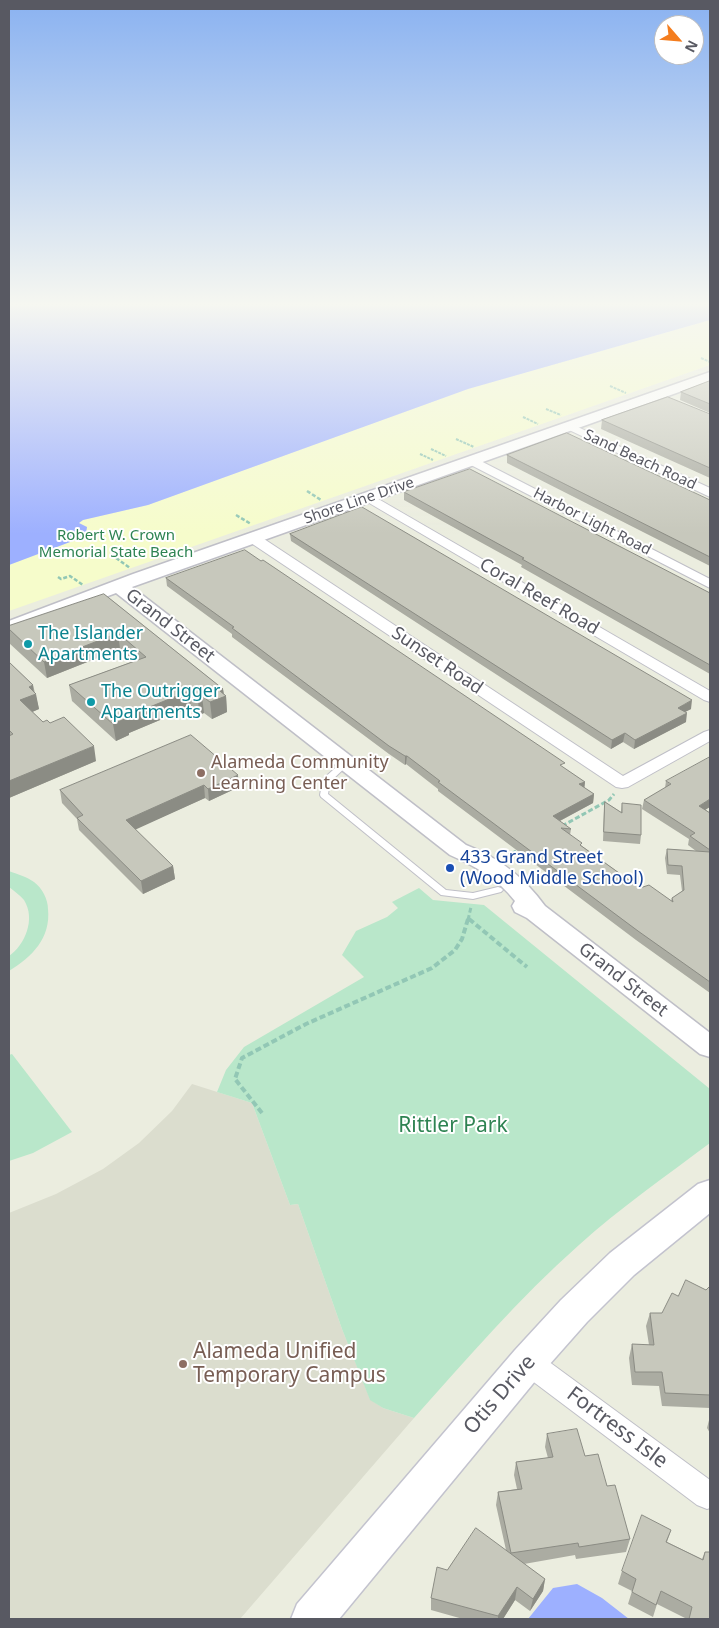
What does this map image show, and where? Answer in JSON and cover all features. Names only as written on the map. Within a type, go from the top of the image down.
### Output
[{"type":"main road","name":"Otis Drive","points":[[312,1619],[528,1362],[574,1311],[622,1264],[710,1194]]},
{"type":"street","name":"Shore Line Drive","points":[[9,627],[125,578],[254,532],[368,498],[475,455],[567,422],[693,382]]},
{"type":"street","points":[[656,395],[674,403]]},
{"type":"street","name":"Sand Beach Road","points":[[567,422],[710,493]]},
{"type":"street","name":"Harbor Light Road","points":[[475,455],[710,584]]},
{"type":"street","name":"Coral Reef Road","points":[[368,498],[710,697]]},
{"type":"street","name":"Sunset Road","points":[[254,532],[622,783]]},
{"type":"street","name":"Grand Street","points":[[125,578],[346,763],[458,850],[481,859],[522,890],[536,912]]},
{"type":"street","points":[[622,783],[710,735]]},
{"type":"street","name":"Grand Street","points":[[458,850],[469,868],[510,900],[536,912],[710,1047]]},
{"type":"street","name":"Fortress Isle","points":[[528,1362],[707,1495]]},
{"type":"lane","points":[[346,763],[326,781],[324,795],[444,892],[472,896],[498,890]]},
{"type":"path","points":[[610,386],[631,395]]},
{"type":"path","points":[[546,409],[567,422]]},
{"type":"path","points":[[523,416],[542,426]]},
{"type":"path","points":[[456,439],[475,455]]},
{"type":"path","points":[[431,449],[450,458]]},
{"type":"path","points":[[420,454],[438,462]]},
{"type":"path","points":[[307,491],[325,502]]},
{"type":"path","points":[[236,515],[254,532]]},
{"type":"path","points":[[116,558],[125,578]]},
{"type":"path","points":[[58,577],[61,579],[70,576],[84,586]]},
{"type":"path","points":[[559,828],[609,800],[622,783]]},
{"type":"path","points":[[490,866],[525,846]]},
{"type":"path","points":[[262,1112],[235,1079],[242,1058],[281,1035],[411,979],[450,955],[458,946],[468,919],[472,896]]},
{"type":"path","points":[[468,919],[527,967]]},
{"type":"shaded area","name":"Alameda Unified Temporary Campus","points":[[192,1084],[252,1103],[290,1205],[298,1204],[342,1329],[370,1399],[383,1408],[414,1418],[240,1619],[9,1619],[9,1213],[56,1194],[103,1169],[139,1143],[172,1111]]},
{"type":"green space","points":[[9,871],[34,882],[40,887],[47,901],[48,919],[43,938],[38,946],[9,971],[9,956],[24,938],[29,923],[29,915],[24,900],[9,887]]},
{"type":"green space","name":"Rittler Park","points":[[419,888],[433,900],[484,905],[710,1089],[710,1143],[643,1192],[557,1265],[494,1329],[414,1418],[383,1408],[370,1400],[342,1329],[298,1204],[290,1205],[252,1103],[217,1092],[226,1070],[244,1047],[364,977],[342,955],[356,931],[387,917],[398,908],[392,902]]},
{"type":"green space","points":[[12,1054],[72,1132],[33,1153],[9,1161],[9,1055]]},
{"type":"sand","name":"Robert W. Crown Memorial State Beach","points":[[493,382],[662,382],[9,611],[9,565],[78,539],[79,523],[83,520],[148,505],[468,389]]},
{"type":"water","points":[[9,382],[493,382],[468,389],[148,505],[83,520],[79,523],[87,527],[86,534],[78,539],[9,565]]},
{"type":"water","points":[[577,1584],[602,1598],[629,1619],[528,1619],[553,1588]]},
{"type":"building","points":[[710,382],[710,404],[681,392]]},
{"type":"building","points":[[668,397],[710,414],[710,468],[602,420]]},
{"type":"building","points":[[567,433],[710,500],[710,557],[507,455]]},
{"type":"building","points":[[470,469],[710,593],[710,665],[522,559],[524,558],[404,492]]},
{"type":"building","points":[[362,507],[692,700],[678,708],[687,713],[635,740],[625,733],[612,740],[290,534]]},
{"type":"building","points":[[245,550],[261,561],[263,560],[565,763],[560,765],[585,782],[579,784],[594,794],[553,816],[571,829],[561,828],[582,843],[580,845],[640,888],[649,885],[673,902],[672,898],[684,890],[682,866],[668,865],[667,849],[710,852],[710,982],[638,931],[438,782],[440,781],[407,756],[389,746],[232,628],[234,627],[166,578]]},
{"type":"building","points":[[104,594],[223,689],[220,691],[226,696],[210,702],[202,696],[198,698],[189,691],[125,717],[127,718],[113,724],[69,685],[146,657],[118,633],[44,662],[9,629],[9,626]]},
{"type":"building","points":[[9,662],[33,685],[29,687],[36,694],[20,700],[43,722],[47,720],[50,723],[64,717],[94,746],[9,781],[9,736],[13,734],[9,730]]},
{"type":"building","points":[[191,735],[238,775],[208,789],[204,785],[126,820],[173,866],[141,881],[77,818],[83,815],[60,790]]},
{"type":"building","points":[[710,757],[710,799],[699,806],[710,813],[710,850],[690,836],[695,833],[644,800],[671,784],[666,781]]},
{"type":"building","points":[[605,802],[622,813],[622,803],[641,805],[641,835],[604,832]]},
{"type":"building","points":[[686,1280],[706,1290],[710,1286],[710,1395],[665,1393],[662,1372],[635,1372],[632,1344],[654,1345],[650,1313],[662,1313],[672,1293],[678,1296]]},
{"type":"building","points":[[577,1429],[585,1456],[598,1454],[607,1486],[615,1485],[630,1539],[579,1547],[578,1543],[511,1553],[498,1492],[522,1489],[516,1462],[553,1457],[547,1434]]},
{"type":"building","points":[[642,1515],[671,1530],[666,1542],[703,1560],[705,1552],[710,1552],[710,1619],[689,1619],[692,1607],[661,1591],[656,1605],[632,1592],[636,1579],[622,1571]]},
{"type":"building","points":[[476,1528],[545,1579],[533,1599],[517,1587],[498,1616],[431,1598],[437,1567],[447,1570]]},
{"type":"place","name":"The Islander Apartments","points":[[28,644]]},
{"type":"place","name":"The Outrigger Apartments","points":[[91,702]]},
{"type":"place","name":"Alameda Community Learning Center","points":[[201,773]]},
{"type":"place","name":"433 Grand Street (Wood Middle School)","points":[[450,868]]},
{"type":"place","name":"Alameda Unified Temporary Campus","points":[[183,1364]]}]
